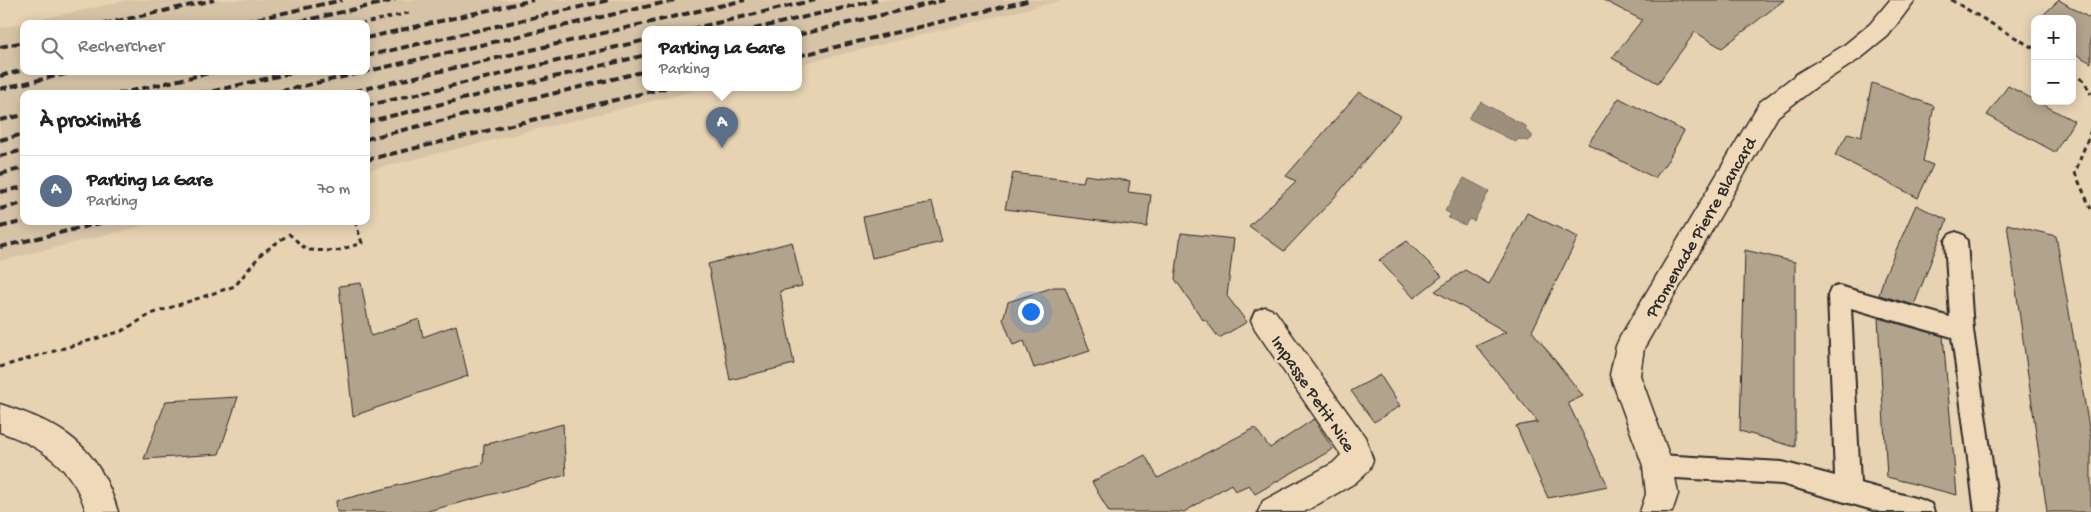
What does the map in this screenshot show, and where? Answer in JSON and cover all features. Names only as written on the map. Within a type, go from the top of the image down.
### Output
[{"type":"street","name":"Promenade Pierre Blancard","points":[[1656,512],[1662,494],[1658,466],[1625,375],[1630,346],[1769,109],[1807,80],[1852,52],[1879,30],[1903,0]]},
{"type":"street","name":"Impasse Petit Nice","points":[[1265,320],[1354,447],[1358,460],[1344,473],[1274,512]]},
{"type":"street","points":[[0,418],[37,430],[64,450],[86,476],[100,503],[102,512]]},
{"type":"lane","points":[[1956,241],[1962,330],[1987,512]]},
{"type":"lane","points":[[1848,491],[1839,295],[1962,330]]},
{"type":"lane","points":[[1658,466],[1782,473],[1922,512]]},
{"type":"path","points":[[1951,0],[2031,47]]},
{"type":"path","points":[[370,22],[409,13]]},
{"type":"path","points":[[2076,76],[2084,81],[2091,94]]},
{"type":"path","points":[[2091,130],[2075,173],[2091,209]]},
{"type":"path","points":[[0,367],[122,330],[151,314],[234,286],[261,254],[289,234],[307,250],[336,251],[362,243],[356,225]]},
{"type":"shaded area","points":[[129,0],[1063,0],[802,64],[802,26],[642,26],[642,91],[694,91],[370,170],[370,90],[20,90],[20,225],[146,225],[0,261],[0,28],[20,24],[20,75],[370,75],[370,20],[37,20]]},
{"type":"shaded area","points":[[1481,102],[1527,127],[1525,130],[1532,135],[1532,138],[1528,141],[1518,139],[1516,142],[1468,118]]},
{"type":"shaded area","points":[[1464,178],[1489,191],[1474,221],[1469,219],[1465,225],[1448,218],[1451,214],[1445,211]]},
{"type":"building","points":[[1603,0],[1784,0],[1722,48],[1695,32],[1658,83],[1612,58],[1642,20]]},
{"type":"building","points":[[2059,0],[2091,19],[2091,63],[2076,54],[2076,15],[2043,15]]},
{"type":"building","points":[[1872,83],[1934,106],[1923,161],[1933,165],[1918,198],[1835,155],[1848,133],[1861,137]]},
{"type":"building","points":[[2008,86],[2031,98],[2031,105],[2044,105],[2074,121],[2055,152],[1987,115]]},
{"type":"building","points":[[1359,92],[1401,116],[1334,198],[1284,251],[1249,226],[1296,181],[1286,176]]},
{"type":"building","points":[[1619,98],[1684,131],[1668,160],[1655,178],[1588,144]]},
{"type":"building","points":[[1013,173],[1083,182],[1085,175],[1130,181],[1128,192],[1151,195],[1147,227],[1005,209]]},
{"type":"building","points":[[932,202],[942,242],[872,258],[863,217]]},
{"type":"building","points":[[1916,205],[1947,220],[1914,305],[1879,295],[1884,277]]},
{"type":"building","points":[[1527,213],[1578,237],[1532,331],[1583,396],[1568,403],[1608,486],[1548,498],[1516,426],[1538,422],[1476,346],[1506,332],[1435,291],[1465,270],[1489,284]]},
{"type":"building","points":[[2007,224],[2056,236],[2091,439],[2091,512],[2047,512]]},
{"type":"building","points":[[1181,233],[1234,239],[1227,296],[1247,322],[1219,338],[1205,319],[1203,320],[1175,279]]},
{"type":"building","points":[[1407,241],[1442,276],[1414,298],[1379,260]]},
{"type":"building","points":[[792,242],[802,286],[780,291],[794,364],[730,380],[708,264]]},
{"type":"building","points":[[1745,250],[1795,262],[1795,447],[1740,431]]},
{"type":"building","points":[[361,283],[371,336],[419,319],[423,337],[456,325],[468,376],[353,416],[339,286]]},
{"type":"building","points":[[1054,287],[1065,287],[1090,351],[1034,368],[1024,341],[1013,345],[1003,319],[1008,302]]},
{"type":"building","points":[[1878,318],[1943,336],[1957,495],[1887,477]]},
{"type":"building","points":[[1380,375],[1400,406],[1374,422],[1351,391]]},
{"type":"building","points":[[238,397],[219,454],[144,459],[166,401]]},
{"type":"building","points":[[1314,419],[1333,449],[1255,494],[1249,485],[1235,491],[1231,484],[1184,512],[1109,512],[1092,482],[1145,455],[1158,478],[1255,428],[1270,448]]},
{"type":"building","points":[[563,424],[566,475],[424,512],[337,512],[336,501],[483,464],[484,445]]},
{"type":"railway","points":[[122,20],[214,0]]},
{"type":"railway","points":[[252,20],[342,0]]},
{"type":"railway","points":[[307,20],[395,0]]},
{"type":"railway","points":[[370,37],[533,0]]},
{"type":"railway","points":[[370,55],[610,0]]},
{"type":"railway","points":[[370,71],[675,0]]},
{"type":"railway","points":[[360,90],[745,0]]},
{"type":"railway","points":[[704,26],[815,0]]},
{"type":"railway","points":[[767,26],[877,0]]},
{"type":"railway","points":[[802,34],[944,0]]},
{"type":"railway","points":[[802,55],[1031,0]]},
{"type":"railway","points":[[370,105],[642,41]]},
{"type":"railway","points":[[0,47],[20,43]]},
{"type":"railway","points":[[370,121],[642,56]]},
{"type":"railway","points":[[0,76],[20,71]]},
{"type":"railway","points":[[370,138],[642,72]]},
{"type":"railway","points":[[0,89],[61,75]]},
{"type":"railway","points":[[135,90],[201,75]]},
{"type":"railway","points":[[218,90],[282,75]]},
{"type":"railway","points":[[286,90],[351,75]]},
{"type":"railway","points":[[370,159],[652,91]]},
{"type":"railway","points":[[0,120],[20,116]]},
{"type":"railway","points":[[0,140],[20,135]]},
{"type":"railway","points":[[0,156],[20,151]]},
{"type":"railway","points":[[0,174],[20,169]]},
{"type":"railway","points":[[0,192],[20,188]]},
{"type":"railway","points":[[0,209],[20,204]]},
{"type":"railway","points":[[0,227],[20,222]]},
{"type":"railway","points":[[0,247],[92,225]]},
{"type":"place","name":"Parking La Gare","points":[[722,148]]}]
